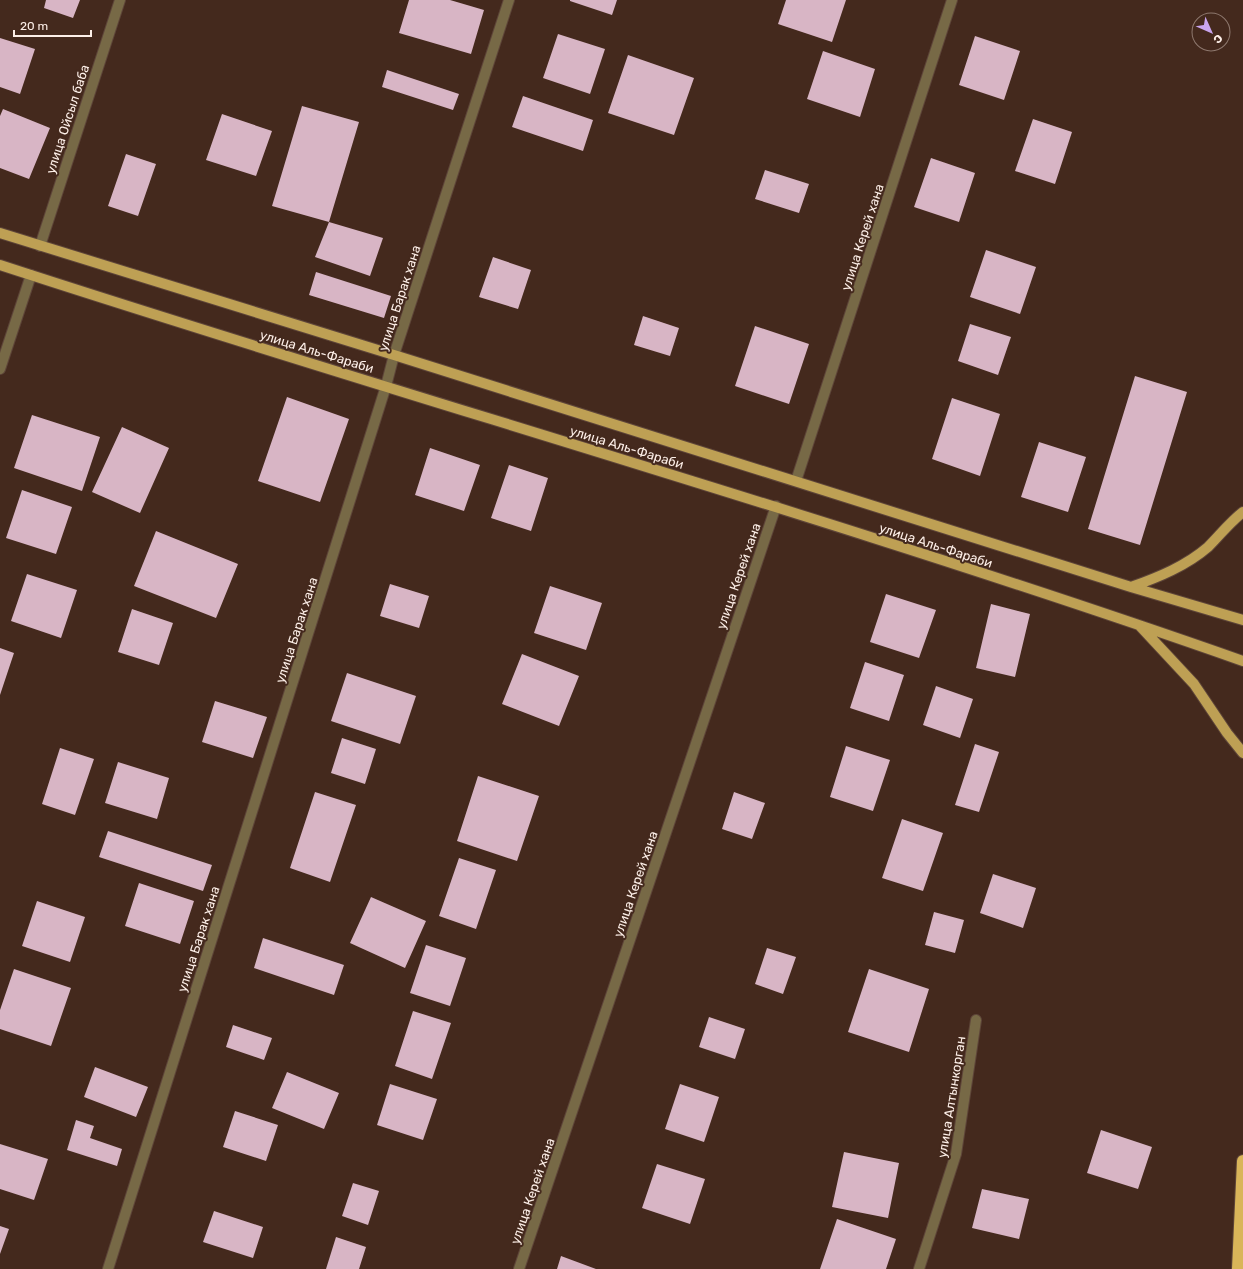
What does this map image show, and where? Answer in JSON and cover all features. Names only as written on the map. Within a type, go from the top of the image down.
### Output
[{"type":"highway","points":[[1238,1269],[1243,1161]]},
{"type":"main road","name":"улица Аль-Фараби","points":[[0,233],[394,354],[1131,587],[1243,620]]},
{"type":"main road","name":"улица Аль-Фараби","points":[[0,265],[776,506],[1139,625],[1243,661]]},
{"type":"main road","points":[[1131,587],[1155,579],[1179,567],[1207,547],[1234,519],[1243,512]]},
{"type":"main road","points":[[1139,625],[1194,684],[1227,733],[1243,753]]},
{"type":"street","name":"улица Ойсыл баба","points":[[40,246],[120,0]]},
{"type":"street","name":"улица Барак хана","points":[[108,1269],[386,386],[394,354],[509,0]]},
{"type":"street","name":"улица Керей хана","points":[[796,482],[952,0]]},
{"type":"street","points":[[0,370],[31,275]]},
{"type":"street","name":"улица Керей хана","points":[[519,1269],[776,506]]},
{"type":"street","name":"улица Алтынкорган","points":[[919,1269],[956,1154],[976,1020]]},
{"type":"building","points":[[46,0],[80,0],[73,18],[44,8]]},
{"type":"building","points":[[409,0],[450,0],[484,10],[471,54],[399,33]]},
{"type":"building","points":[[570,0],[617,0],[612,15]]},
{"type":"building","points":[[786,0],[846,0],[832,42],[778,24]]},
{"type":"building","points":[[558,34],[605,49],[590,94],[543,78]]},
{"type":"building","points":[[975,36],[1020,51],[1004,100],[959,85]]},
{"type":"building","points":[[0,38],[35,49],[20,94],[0,87]]},
{"type":"building","points":[[823,51],[875,69],[860,117],[807,99]]},
{"type":"building","points":[[628,55],[694,78],[674,135],[608,113]]},
{"type":"building","points":[[387,70],[459,94],[453,110],[382,87]]},
{"type":"building","points":[[523,96],[593,120],[583,151],[512,127]]},
{"type":"building","points":[[302,106],[359,122],[329,222],[272,206]]},
{"type":"building","points":[[3,109],[50,128],[29,179],[0,168],[0,116]]},
{"type":"building","points":[[222,114],[272,131],[256,176],[206,160]]},
{"type":"building","points":[[1033,119],[1072,132],[1055,184],[1015,171]]},
{"type":"building","points":[[126,154],[156,164],[138,216],[108,206]]},
{"type":"building","points":[[931,158],[975,173],[959,222],[914,207]]},
{"type":"building","points":[[765,170],[809,184],[799,213],[755,199]]},
{"type":"building","points":[[329,222],[383,238],[370,276],[315,257]]},
{"type":"building","points":[[986,250],[1036,267],[1020,314],[970,297]]},
{"type":"building","points":[[493,257],[531,270],[518,309],[479,297]]},
{"type":"building","points":[[316,272],[391,296],[384,318],[309,295]]},
{"type":"building","points":[[643,316],[679,328],[670,356],[634,345]]},
{"type":"building","points":[[970,324],[1011,337],[998,375],[958,361]]},
{"type":"building","points":[[755,326],[809,344],[789,404],[735,386]]},
{"type":"building","points":[[1135,376],[1187,392],[1140,545],[1088,529]]},
{"type":"building","points":[[287,397],[349,419],[320,502],[258,481]]},
{"type":"building","points":[[952,398],[1000,414],[980,476],[932,459]]},
{"type":"building","points":[[32,415],[100,437],[82,491],[14,468]]},
{"type":"building","points":[[122,427],[169,448],[140,513],[92,492]]},
{"type":"building","points":[[1039,442],[1086,457],[1068,512],[1021,497]]},
{"type":"building","points":[[430,448],[480,465],[464,511],[415,495]]},
{"type":"building","points":[[509,465],[548,478],[531,531],[491,518]]},
{"type":"building","points":[[22,490],[72,507],[56,554],[6,538]]},
{"type":"building","points":[[156,531],[238,564],[216,618],[134,586]]},
{"type":"building","points":[[27,574],[77,590],[61,638],[11,621]]},
{"type":"building","points":[[390,584],[429,596],[419,628],[380,616]]},
{"type":"building","points":[[550,586],[602,603],[586,650],[534,633]]},
{"type":"building","points":[[886,594],[936,610],[919,658],[870,642]]},
{"type":"building","points":[[991,604],[1030,614],[1015,677],[976,668]]},
{"type":"building","points":[[132,609],[173,623],[159,665],[118,652]]},
{"type":"building","points":[[0,648],[14,653],[0,695]]},
{"type":"building","points":[[522,654],[579,676],[559,726],[502,704]]},
{"type":"building","points":[[865,662],[904,675],[889,721],[850,708]]},
{"type":"building","points":[[347,673],[416,696],[400,744],[331,721]]},
{"type":"building","points":[[936,686],[973,699],[960,738],[923,725]]},
{"type":"building","points":[[215,701],[267,717],[253,758],[202,742]]},
{"type":"building","points":[[342,738],[376,749],[365,784],[331,773]]},
{"type":"building","points":[[975,744],[999,752],[979,812],[955,805]]},
{"type":"building","points":[[846,746],[890,760],[873,811],[830,797]]},
{"type":"building","points":[[60,748],[94,759],[75,815],[42,804]]},
{"type":"building","points":[[118,762],[169,778],[157,819],[105,803]]},
{"type":"building","points":[[478,776],[539,796],[517,861],[457,841]]},
{"type":"building","points":[[315,792],[356,805],[330,882],[290,868]]},
{"type":"building","points":[[734,792],[765,803],[752,839],[722,829]]},
{"type":"building","points":[[902,819],[943,833],[923,891],[882,878]]},
{"type":"building","points":[[108,831],[212,865],[203,891],[99,857]]},
{"type":"building","points":[[459,858],[496,870],[476,929],[439,916]]},
{"type":"building","points":[[993,874],[1036,888],[1023,928],[980,913]]},
{"type":"building","points":[[139,883],[194,901],[180,944],[125,926]]},
{"type":"building","points":[[371,897],[426,921],[405,968],[350,943]]},
{"type":"building","points":[[37,901],[85,917],[70,962],[22,946]]},
{"type":"building","points":[[934,912],[964,920],[955,953],[925,945]]},
{"type":"building","points":[[263,938],[344,965],[334,995],[254,968]]},
{"type":"building","points":[[426,945],[466,958],[450,1006],[410,993]]},
{"type":"building","points":[[767,948],[796,957],[783,994],[755,984]]},
{"type":"building","points":[[14,969],[71,988],[51,1046],[0,1029],[0,1010]]},
{"type":"building","points":[[869,969],[929,989],[909,1052],[848,1032]]},
{"type":"building","points":[[413,1011],[451,1023],[432,1079],[395,1066]]},
{"type":"building","points":[[709,1017],[745,1029],[735,1059],[699,1047]]},
{"type":"building","points":[[233,1025],[272,1038],[264,1060],[226,1047]]},
{"type":"building","points":[[95,1067],[148,1087],[136,1117],[84,1097]]},
{"type":"building","points":[[287,1072],[339,1093],[324,1129],[272,1108]]},
{"type":"building","points":[[390,1084],[437,1099],[423,1140],[377,1125]]},
{"type":"building","points":[[680,1084],[719,1097],[704,1142],[665,1129]]},
{"type":"building","points":[[235,1111],[278,1125],[266,1161],[223,1147]]},
{"type":"building","points":[[76,1120],[94,1126],[90,1138],[122,1149],[117,1166],[67,1150]]},
{"type":"building","points":[[1101,1130],[1152,1147],[1138,1189],[1087,1173]]},
{"type":"building","points":[[0,1144],[48,1159],[34,1200],[0,1189]]},
{"type":"building","points":[[844,1152],[899,1163],[888,1218],[832,1207]]},
{"type":"building","points":[[657,1164],[705,1179],[690,1224],[642,1208]]},
{"type":"building","points":[[353,1183],[379,1191],[368,1225],[342,1216]]},
{"type":"building","points":[[982,1189],[1029,1199],[1019,1239],[972,1228]]},
{"type":"building","points":[[214,1211],[263,1227],[253,1258],[203,1242]]},
{"type":"building","points":[[837,1219],[896,1239],[886,1269],[820,1269]]},
{"type":"building","points":[[0,1226],[9,1229],[0,1254]]},
{"type":"building","points":[[336,1237],[366,1247],[359,1269],[326,1269]]},
{"type":"building","points":[[561,1256],[596,1269],[557,1269]]}]
